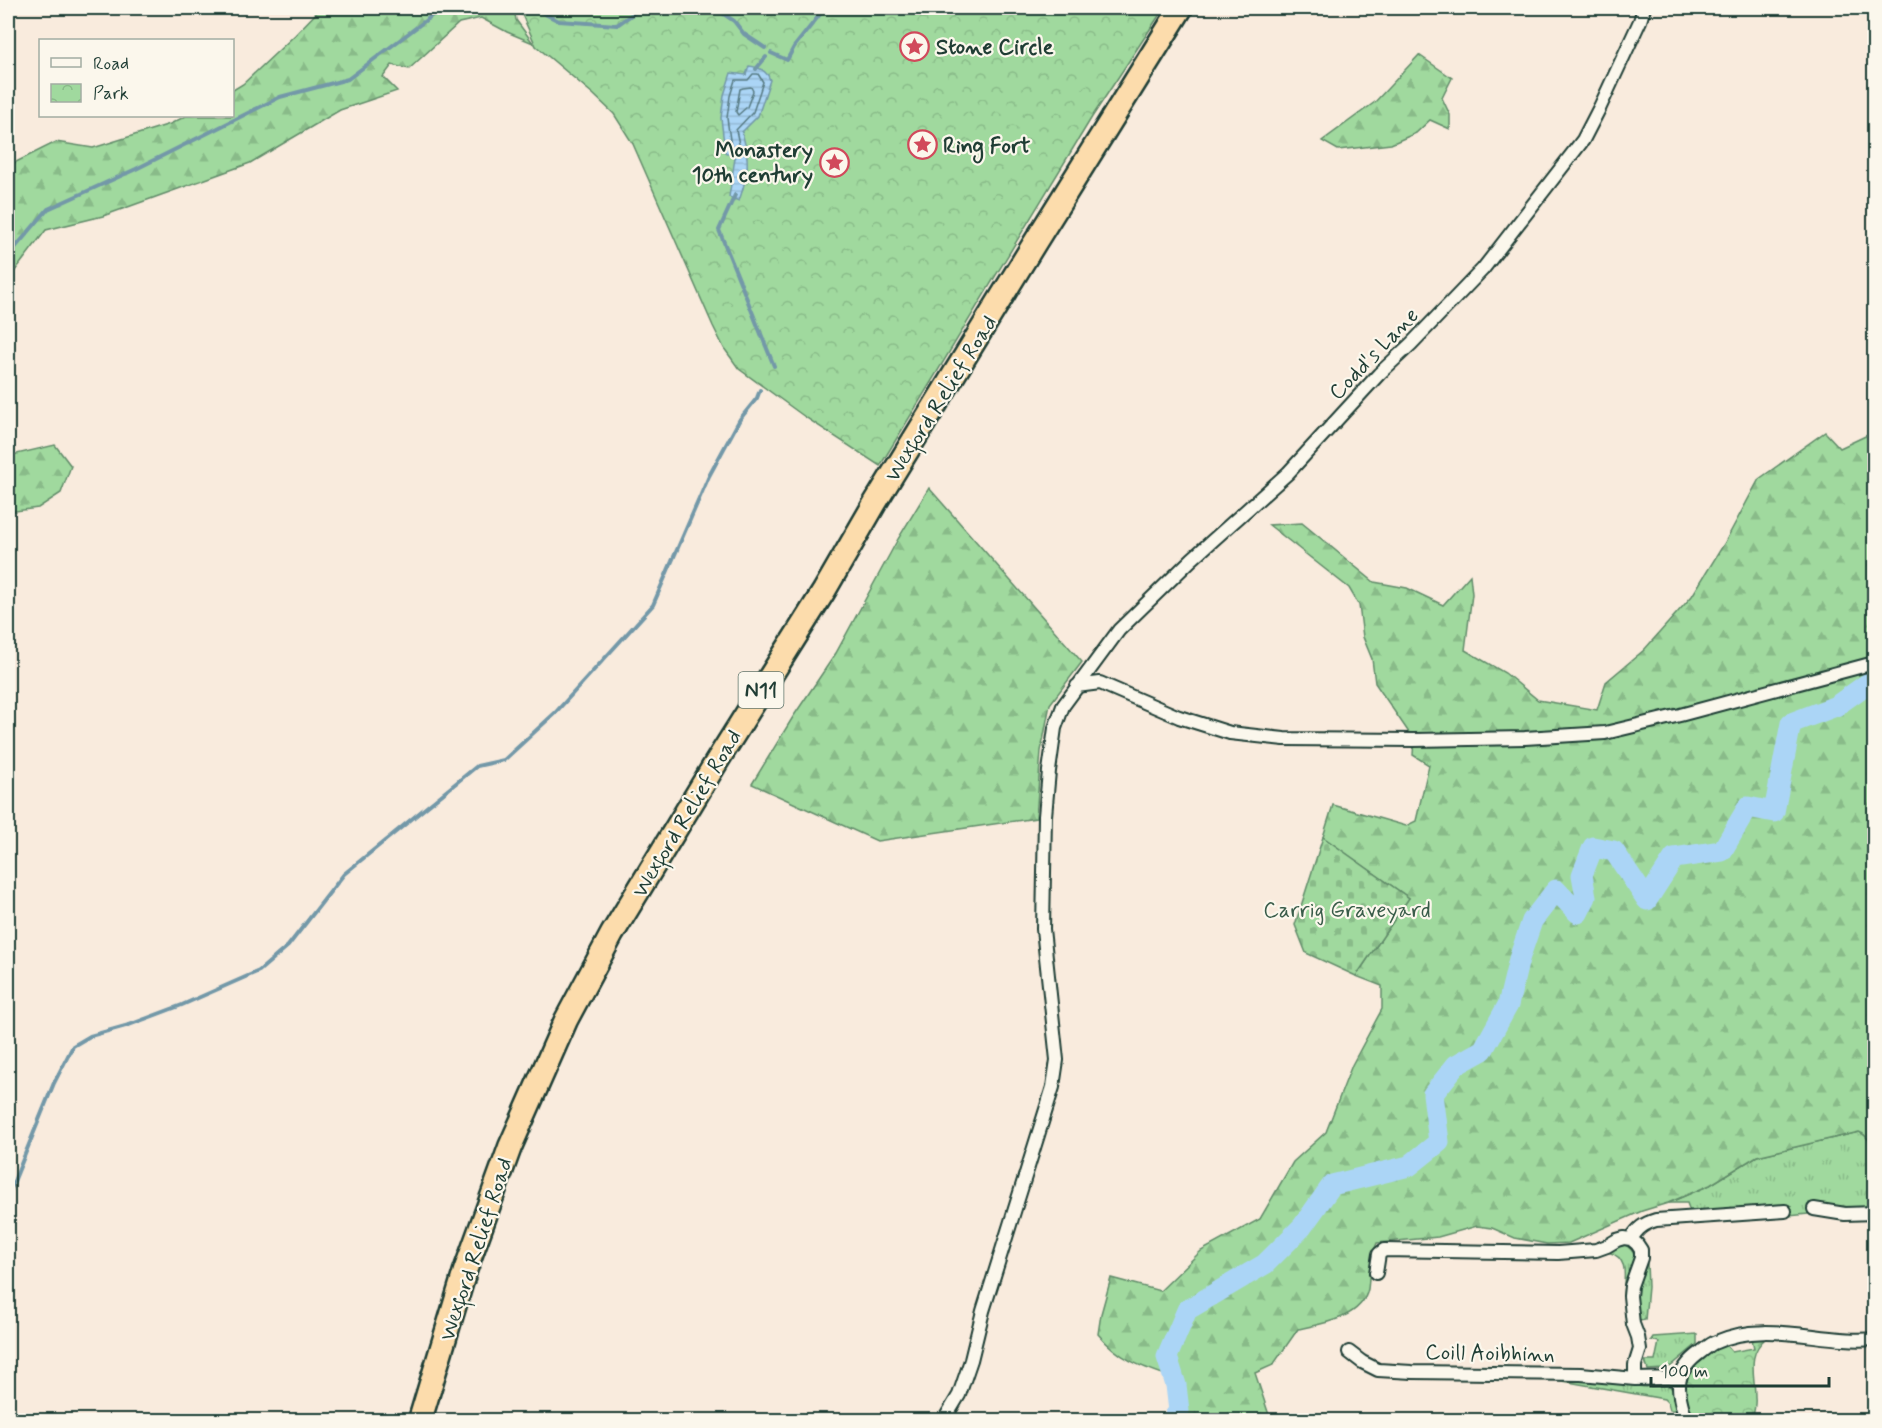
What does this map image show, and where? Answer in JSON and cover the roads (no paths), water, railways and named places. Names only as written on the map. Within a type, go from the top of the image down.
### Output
[{"type":"highway","name":"Wexford Relief Road","points":[[420,1418],[465,1271],[510,1147],[566,1020],[612,934],[1181,8]]},
{"type":"street","name":"Codd's Lane","points":[[944,1420],[959,1395],[971,1360],[983,1311],[1053,1087],[1057,1060],[1043,930],[1045,816],[1055,728],[1063,706],[1119,630],[1192,559],[1288,473],[1379,374],[1483,269],[1583,140],[1640,21],[1644,8]]},
{"type":"street","points":[[1077,686],[1100,683],[1179,717],[1230,733],[1284,739],[1525,738],[1605,733],[1875,663]]},
{"type":"street","points":[[1814,1209],[1845,1214],[1875,1214]]},
{"type":"street","points":[[1631,1239],[1637,1229],[1645,1223],[1656,1220],[1785,1211]]},
{"type":"street","points":[[1376,1273],[1379,1254],[1384,1250],[1558,1253],[1596,1250],[1617,1240],[1631,1239],[1641,1250],[1641,1258],[1631,1286],[1630,1296],[1633,1324],[1640,1349],[1635,1365],[1635,1378]]},
{"type":"street","points":[[1686,1420],[1679,1378],[1689,1361],[1714,1342],[1737,1335],[1760,1332],[1841,1339],[1875,1339]]},
{"type":"street","name":"Coill Aoibhinn","points":[[1349,1352],[1378,1370],[1679,1378]]},
{"type":"water","points":[[749,66],[762,70],[770,80],[758,116],[742,132],[747,166],[739,201],[729,197],[735,158],[725,152],[721,118],[724,95],[731,73],[746,75]]},
{"type":"waterway","points":[[8,256],[48,209],[136,169],[280,97],[348,79],[442,8]]},
{"type":"waterway","points":[[533,8],[559,21],[617,25],[641,8]]},
{"type":"waterway","points":[[715,8],[734,21],[744,34],[765,48]]},
{"type":"waterway","points":[[771,53],[787,60],[794,47],[825,8]]},
{"type":"waterway","points":[[756,69],[766,57]]},
{"type":"waterway","points":[[735,195],[719,230],[774,366]]},
{"type":"waterway","points":[[8,1196],[54,1083],[73,1046],[90,1036],[129,1025],[182,1005],[259,971],[288,946],[344,874],[477,766],[504,760],[555,713],[653,605],[709,476],[740,419],[757,398],[760,390]]},
{"type":"waterway","points":[[1172,1420],[1179,1411],[1176,1385],[1167,1357],[1187,1310],[1265,1264],[1302,1227],[1332,1185],[1409,1166],[1439,1142],[1433,1094],[1456,1065],[1483,1050],[1508,1005],[1519,959],[1532,921],[1556,890],[1578,913],[1586,897],[1582,875],[1593,847],[1614,851],[1647,900],[1674,858],[1722,851],[1748,807],[1774,812],[1791,723],[1836,706],[1874,679]]},
{"type":"place","name":"Stone Circle","points":[[915,46]]},
{"type":"place","name":"Ring Fort","points":[[922,145]]},
{"type":"place","name":"Monastery 10th century","points":[[834,162]]},
{"type":"park label","name":"Carrig Graveyard","points":[[1347,909]]}]
